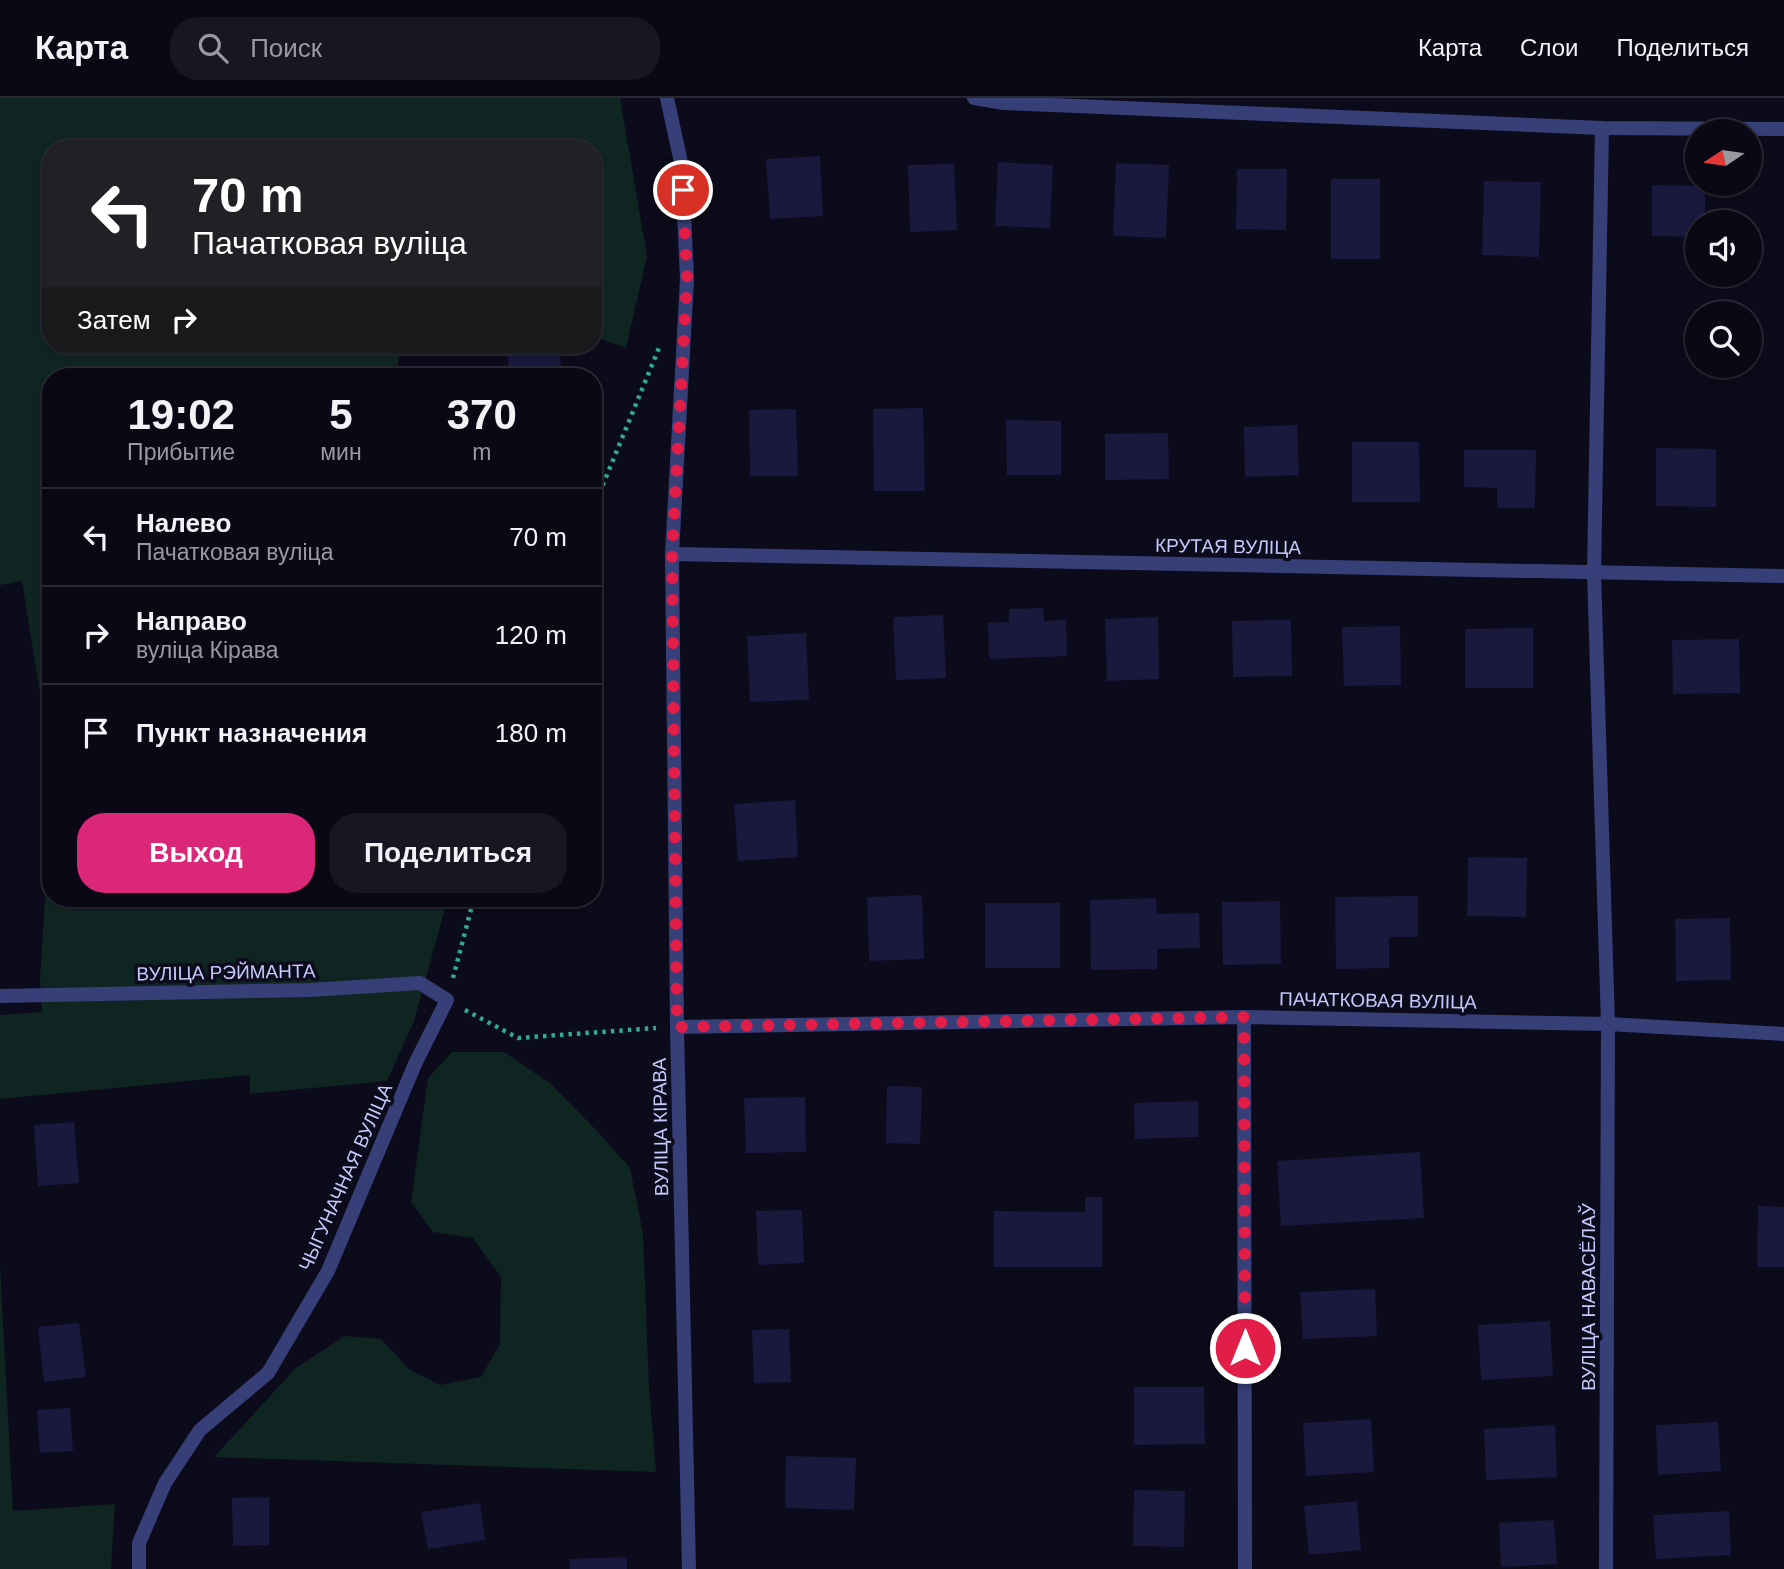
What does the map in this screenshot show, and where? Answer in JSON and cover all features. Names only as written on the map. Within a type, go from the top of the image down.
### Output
[{"type":"street","name":"ВУЛІЦА КІРАВА","points":[[667,98],[682,167],[687,279],[672,554],[677,1027],[689,1569]]},
{"type":"street","points":[[974,98],[1018,103],[1602,128],[1784,129]]},
{"type":"street","name":"ВУЛІЦА НАВАСЁЛАЎ","points":[[1602,128],[1594,572],[1608,1024],[1606,1569]]},
{"type":"street","name":"КРУТАЯ ВУЛІЦА","points":[[672,554],[1784,576]]},
{"type":"street","name":"ВУЛІЦА РЭЙМАНТА","points":[[0,996],[310,990],[419,983],[447,1000]]},
{"type":"street","name":"ЧЫГУНАЧНАЯ ВУЛІЦА","points":[[139,1569],[139,1543],[165,1483],[200,1430],[268,1373],[328,1271],[415,1064],[447,1000]]},
{"type":"street","points":[[1244,1017],[1245,1569]]},
{"type":"street","name":"ПАЧАТКОВАЯ ВУЛІЦА","points":[[677,1027],[1244,1017],[1608,1024],[1784,1034]]},
{"type":"path","points":[[602,487],[661,343]]},
{"type":"path","points":[[472,907],[447,1000],[518,1038],[677,1027]]},
{"type":"green space","points":[[0,98],[620,98],[647,256],[626,348],[602,339],[602,140],[42,140],[42,354],[399,354],[398,368],[42,368],[42,706],[22,581],[0,585]]},
{"type":"green space","points":[[45,907],[446,907],[414,1021],[387,1081],[250,1094],[250,1075],[0,1099],[0,1015],[42,1012],[40,978]]},
{"type":"green space","points":[[452,1052],[504,1052],[551,1084],[630,1168],[643,1233],[649,1387],[656,1472],[214,1457],[296,1368],[345,1336],[381,1339],[410,1370],[440,1385],[481,1377],[500,1344],[501,1277],[473,1238],[433,1232],[411,1202],[428,1078]]},
{"type":"green space","points":[[0,1266],[13,1511],[115,1504],[111,1569],[0,1569]]},
{"type":"building","points":[[820,156],[823,216],[770,219],[766,159]]},
{"type":"building","points":[[998,162],[1053,165],[1050,228],[995,226]]},
{"type":"building","points":[[1116,163],[1169,165],[1166,238],[1113,236]]},
{"type":"building","points":[[954,164],[957,230],[910,232],[908,165]]},
{"type":"building","points":[[1237,169],[1287,169],[1286,230],[1236,229]]},
{"type":"building","points":[[1331,179],[1380,179],[1380,259],[1331,259]]},
{"type":"building","points":[[1484,181],[1541,182],[1539,257],[1482,255]]},
{"type":"building","points":[[1652,185],[1685,186],[1685,196],[1705,196],[1705,210],[1685,210],[1685,237],[1652,236]]},
{"type":"building","points":[[508,354],[560,354],[561,368],[509,368]]},
{"type":"building","points":[[923,408],[925,491],[874,491],[873,409]]},
{"type":"building","points":[[796,409],[798,476],[750,476],[749,410]]},
{"type":"building","points":[[1006,420],[1061,421],[1061,475],[1007,475]]},
{"type":"building","points":[[1297,425],[1299,475],[1245,477],[1244,427]]},
{"type":"building","points":[[1168,433],[1169,479],[1105,480],[1105,434]]},
{"type":"building","points":[[1352,442],[1419,442],[1420,502],[1352,502]]},
{"type":"building","points":[[1656,448],[1716,449],[1716,507],[1656,506]]},
{"type":"building","points":[[1464,450],[1536,450],[1535,508],[1497,508],[1497,488],[1464,487]]},
{"type":"building","points":[[1043,608],[1044,621],[1066,620],[1067,656],[989,659],[988,623],[1009,622],[1009,609]]},
{"type":"building","points":[[943,615],[946,678],[896,680],[893,617]]},
{"type":"building","points":[[1158,617],[1159,679],[1107,681],[1105,619]]},
{"type":"building","points":[[1291,620],[1292,676],[1233,677],[1232,621]]},
{"type":"building","points":[[1400,626],[1401,685],[1344,686],[1342,627]]},
{"type":"building","points":[[1533,628],[1533,688],[1465,688],[1465,629]]},
{"type":"building","points":[[806,633],[809,700],[750,702],[747,636]]},
{"type":"building","points":[[1739,639],[1740,693],[1673,694],[1672,640]]},
{"type":"building","points":[[795,800],[798,857],[738,861],[734,804]]},
{"type":"building","points":[[1468,857],[1527,858],[1526,917],[1467,916]]},
{"type":"building","points":[[922,895],[924,959],[869,961],[867,897]]},
{"type":"building","points":[[1418,896],[1418,937],[1389,937],[1389,968],[1336,969],[1335,897]]},
{"type":"building","points":[[1156,898],[1157,914],[1199,913],[1200,948],[1157,949],[1157,969],[1091,970],[1090,900]]},
{"type":"building","points":[[1280,901],[1281,964],[1223,965],[1222,902]]},
{"type":"building","points":[[985,903],[1060,903],[1060,968],[985,968]]},
{"type":"building","points":[[1730,918],[1731,980],[1676,981],[1675,919]]},
{"type":"building","points":[[887,1086],[922,1087],[920,1144],[886,1143]]},
{"type":"building","points":[[805,1097],[806,1152],[746,1153],[744,1098]]},
{"type":"building","points":[[1198,1101],[1198,1137],[1135,1139],[1134,1103]]},
{"type":"building","points":[[74,1122],[79,1183],[38,1186],[34,1125]]},
{"type":"building","points":[[1420,1152],[1424,1218],[1281,1226],[1277,1161]]},
{"type":"building","points":[[1085,1197],[1102,1197],[1102,1267],[994,1267],[994,1211],[1085,1212]]},
{"type":"building","points":[[1758,1206],[1784,1207],[1784,1267],[1757,1267]]},
{"type":"building","points":[[802,1210],[804,1263],[758,1265],[756,1211]]},
{"type":"building","points":[[1375,1289],[1377,1336],[1303,1339],[1300,1292]]},
{"type":"building","points":[[1550,1321],[1553,1376],[1481,1380],[1478,1325]]},
{"type":"building","points":[[79,1323],[86,1377],[44,1382],[38,1327]]},
{"type":"building","points":[[789,1329],[791,1382],[754,1383],[752,1330]]},
{"type":"building","points":[[1134,1387],[1204,1387],[1205,1444],[1134,1445]]},
{"type":"building","points":[[70,1408],[73,1451],[40,1453],[37,1410]]},
{"type":"building","points":[[1371,1419],[1374,1472],[1306,1476],[1303,1423]]},
{"type":"building","points":[[1718,1422],[1721,1471],[1658,1475],[1656,1425]]},
{"type":"building","points":[[1555,1425],[1557,1477],[1486,1480],[1484,1429]]},
{"type":"building","points":[[786,1456],[856,1458],[854,1510],[785,1508]]},
{"type":"building","points":[[1134,1490],[1185,1491],[1184,1547],[1133,1546]]},
{"type":"building","points":[[269,1497],[269,1545],[233,1546],[232,1498]]},
{"type":"building","points":[[1357,1501],[1361,1550],[1309,1555],[1304,1506]]},
{"type":"building","points":[[480,1503],[485,1540],[428,1549],[421,1512]]},
{"type":"building","points":[[1729,1511],[1731,1555],[1656,1559],[1653,1515]]},
{"type":"building","points":[[1554,1520],[1557,1564],[1501,1567],[1499,1523]]},
{"type":"building","points":[[627,1557],[627,1569],[570,1569],[569,1559]]},
{"type":"route","points":[[683,190],[687,279],[672,554],[677,1027],[1244,1017],[1245,1348]]}]
